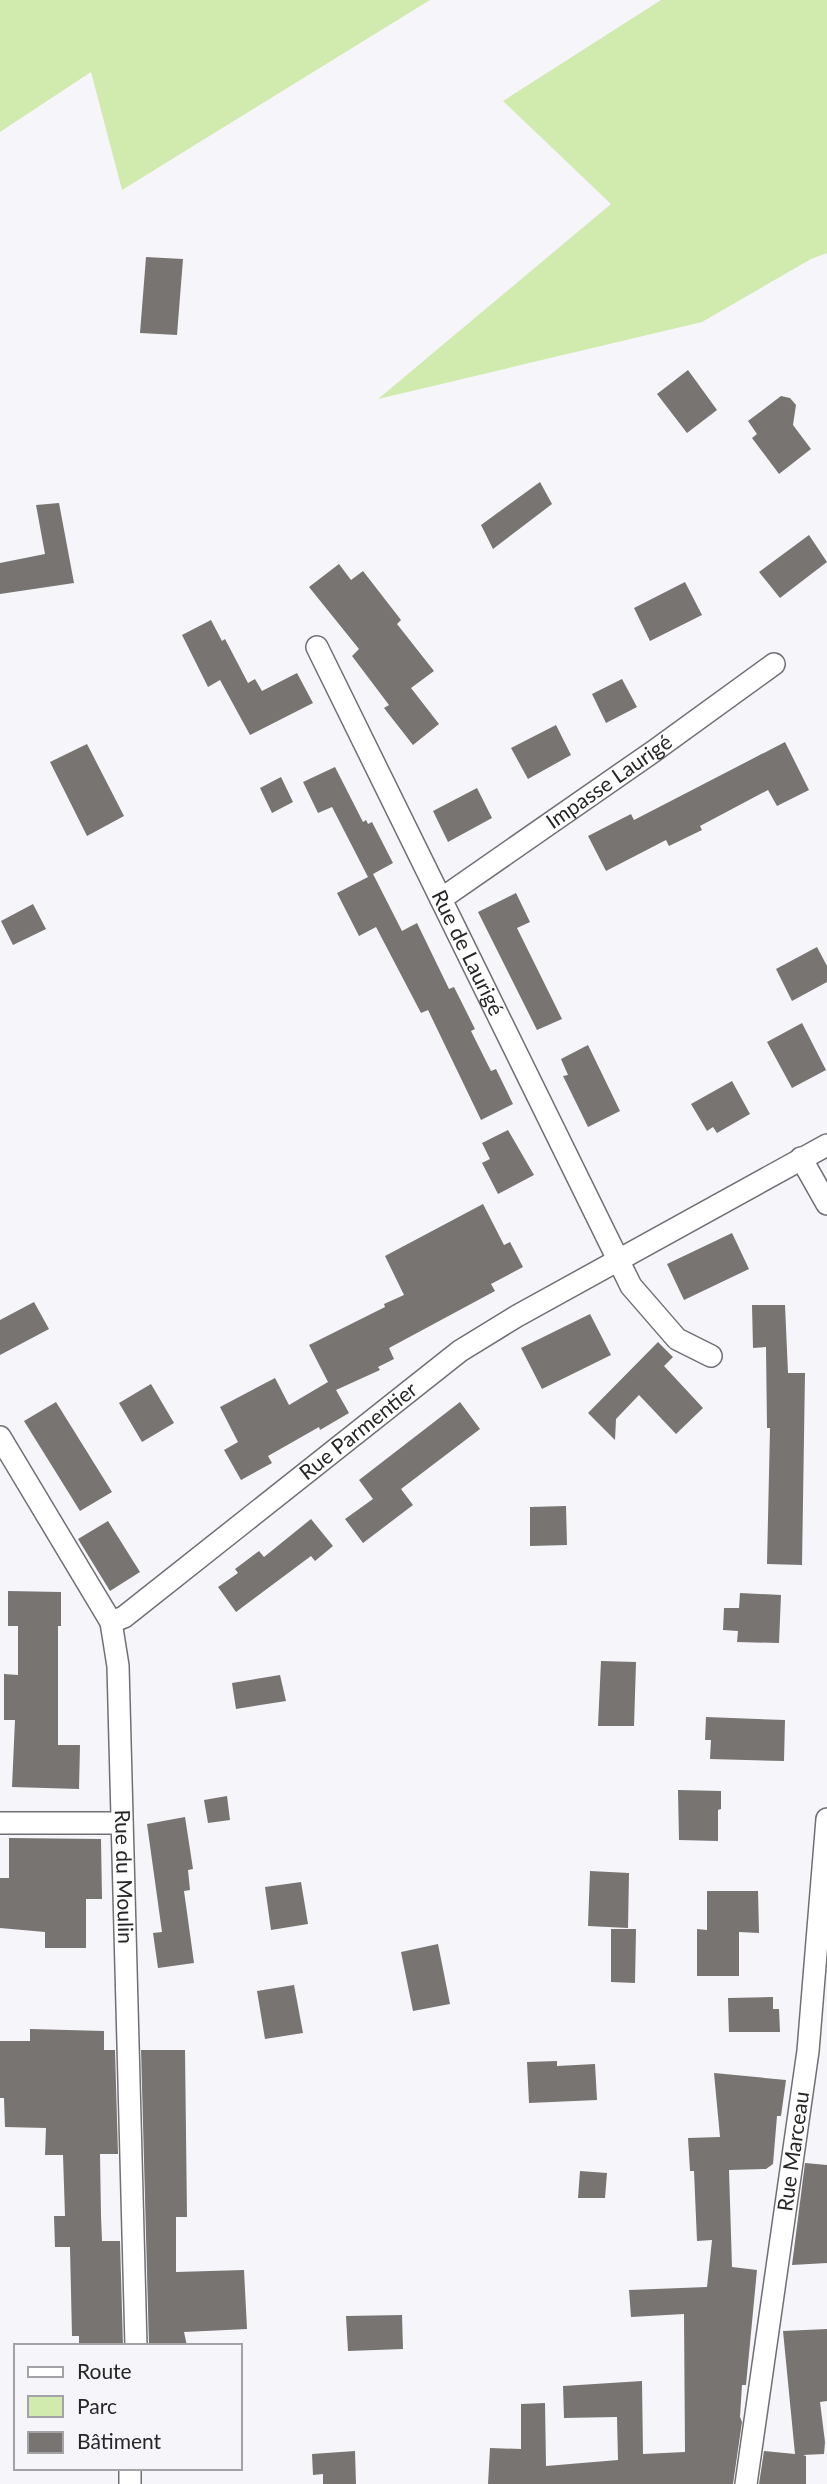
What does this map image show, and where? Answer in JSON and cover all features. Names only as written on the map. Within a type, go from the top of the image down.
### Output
[{"type":"street","name":"Rue de Laurigé","points":[[317,647],[619,1259]]},
{"type":"street","name":"Impasse Laurigé","points":[[441,899],[774,664]]},
{"type":"street","name":"Rue Parmentier","points":[[111,1622],[124,1617],[460,1351],[517,1316],[827,1145]]},
{"type":"street","points":[[801,1158],[827,1204]]},
{"type":"street","points":[[619,1259],[631,1286],[677,1339],[711,1356]]},
{"type":"street","name":"Rue du Moulin","points":[[0,1437],[8,1468],[111,1622],[118,1666],[135,2344]]},
{"type":"street","name":"Rue Marceau","points":[[746,2484],[808,2051],[827,1819]]},
{"type":"street","points":[[0,1823],[122,1823]]},
{"type":"green space","points":[[0,0],[430,0],[122,190],[91,72],[0,132]]},
{"type":"green space","points":[[661,0],[827,0],[827,253],[811,259],[702,322],[378,399],[611,204],[503,101]]},
{"type":"building","points":[[146,257],[183,259],[177,335],[140,333]]},
{"type":"building","points":[[688,370],[717,410],[687,433],[657,394]]},
{"type":"building","points":[[781,396],[790,398],[796,405],[793,425],[811,449],[779,474],[752,438],[757,434],[748,421]]},
{"type":"building","points":[[540,482],[552,504],[493,549],[481,525]]},
{"type":"building","points":[[59,503],[74,583],[0,594],[0,563],[45,554],[36,505]]},
{"type":"building","points":[[809,535],[827,562],[780,598],[759,572]]},
{"type":"building","points":[[339,564],[351,580],[363,571],[401,620],[397,624],[434,671],[411,688],[439,724],[413,745],[384,708],[389,705],[352,656],[359,649],[309,587]]},
{"type":"building","points":[[685,582],[702,615],[650,641],[634,608]]},
{"type":"building","points":[[211,620],[222,641],[225,639],[248,683],[255,679],[262,691],[297,673],[313,703],[250,735],[220,680],[208,687],[182,635]]},
{"type":"building","points":[[622,679],[637,707],[606,723],[592,694]]},
{"type":"building","points":[[556,725],[571,755],[528,779],[511,748]]},
{"type":"building","points":[[785,742],[809,790],[777,806],[768,790],[700,826],[702,830],[669,846],[666,840],[606,871],[588,836],[631,814],[634,820]]},
{"type":"building","points":[[87,744],[124,816],[87,836],[50,762]]},
{"type":"building","points":[[335,767],[363,822],[372,822],[393,863],[373,874],[402,931],[417,923],[449,989],[454,987],[475,1029],[471,1031],[491,1071],[496,1069],[513,1104],[481,1120],[428,1010],[421,1013],[376,927],[359,936],[337,893],[368,877],[332,807],[318,813],[303,782]]},
{"type":"building","points":[[281,777],[293,802],[272,813],[260,788]]},
{"type":"building","points":[[477,788],[492,818],[448,842],[433,811]]},
{"type":"building","points":[[516,893],[530,922],[517,928],[562,1019],[537,1030],[478,912]]},
{"type":"building","points":[[33,904],[46,929],[13,945],[1,921]]},
{"type":"building","points":[[817,947],[827,966],[827,982],[792,1001],[776,969]]},
{"type":"building","points":[[802,1023],[826,1070],[792,1088],[767,1042]]},
{"type":"building","points":[[588,1045],[620,1111],[588,1127],[563,1076],[568,1075],[561,1059]]},
{"type":"building","points":[[732,1081],[750,1114],[717,1133],[713,1127],[707,1131],[691,1104]]},
{"type":"building","points":[[508,1130],[534,1175],[498,1194],[482,1163],[490,1159],[482,1143]]},
{"type":"building","points":[[483,1204],[504,1245],[510,1242],[523,1267],[491,1284],[495,1291],[389,1348],[394,1359],[378,1367],[380,1370],[336,1390],[349,1413],[268,1456],[272,1463],[241,1480],[224,1450],[238,1442],[220,1407],[275,1378],[289,1405],[328,1382],[309,1345],[404,1295],[385,1256]]},
{"type":"building","points":[[732,1233],[749,1269],[684,1300],[667,1264]]},
{"type":"building","points":[[34,1302],[49,1329],[0,1355],[0,1320]]},
{"type":"building","points":[[752,1305],[785,1305],[788,1373],[805,1373],[802,1565],[767,1564],[770,1428],[767,1428],[766,1347],[753,1348]]},
{"type":"building","points":[[590,1314],[611,1355],[542,1389],[521,1348]]},
{"type":"building","points":[[658,1342],[673,1357],[664,1366],[703,1408],[676,1434],[639,1395],[616,1419],[615,1440],[588,1413]]},
{"type":"building","points":[[151,1384],[174,1423],[142,1442],[119,1403]]},
{"type":"building","points":[[56,1402],[112,1492],[80,1511],[24,1421]]},
{"type":"building","points":[[460,1402],[480,1429],[401,1489],[413,1505],[363,1543],[345,1519],[373,1499],[359,1480]]},
{"type":"building","points":[[566,1506],[567,1545],[530,1546],[530,1507]]},
{"type":"building","points":[[311,1519],[333,1546],[315,1561],[311,1556],[236,1612],[218,1587],[238,1573],[235,1569],[259,1551],[264,1557]]},
{"type":"building","points":[[108,1521],[140,1572],[110,1591],[78,1539]]},
{"type":"building","points":[[8,1591],[61,1592],[61,1626],[58,1626],[58,1745],[80,1745],[79,1789],[12,1787],[15,1720],[4,1720],[4,1674],[18,1675],[18,1626],[8,1626]]},
{"type":"building","points":[[740,1593],[781,1595],[779,1643],[737,1642],[738,1631],[723,1630],[724,1608],[739,1608]]},
{"type":"building","points":[[601,1661],[636,1662],[634,1726],[598,1726]]},
{"type":"building","points":[[280,1675],[286,1701],[236,1709],[232,1683]]},
{"type":"building","points":[[706,1717],[785,1720],[784,1761],[710,1759],[711,1740],[705,1740]]},
{"type":"building","points":[[678,1790],[721,1791],[718,1841],[679,1840]]},
{"type":"building","points":[[227,1796],[230,1820],[208,1823],[204,1800]]},
{"type":"building","points":[[185,1817],[193,1869],[188,1870],[190,1890],[184,1891],[194,1963],[158,1968],[153,1933],[162,1932],[147,1824]]},
{"type":"building","points":[[9,1838],[101,1839],[102,1899],[86,1899],[86,1948],[45,1948],[45,1932],[0,1928],[0,1878],[9,1878]]},
{"type":"building","points":[[590,1871],[629,1873],[628,1928],[588,1926]]},
{"type":"building","points":[[301,1882],[308,1924],[271,1930],[265,1887]]},
{"type":"building","points":[[707,1891],[758,1891],[759,1933],[739,1932],[739,1976],[697,1976],[697,1929],[707,1930]]},
{"type":"building","points":[[611,1929],[636,1929],[635,1983],[611,1982]]},
{"type":"building","points":[[438,1944],[450,2004],[413,2011],[401,1952]]},
{"type":"building","points":[[294,1985],[303,2033],[265,2039],[257,1991]]},
{"type":"building","points":[[773,1997],[773,2009],[779,2009],[780,2032],[729,2032],[728,1998]]},
{"type":"building","points":[[30,2029],[104,2031],[104,2050],[115,2050],[118,2154],[100,2154],[101,2216],[102,2241],[120,2241],[123,2344],[79,2344],[79,2336],[72,2336],[70,2247],[55,2247],[54,2216],[65,2216],[63,2155],[45,2155],[46,2128],[5,2127],[4,2098],[0,2098],[0,2041],[30,2041]]},
{"type":"building","points":[[141,2050],[185,2050],[187,2217],[176,2217],[176,2272],[244,2270],[247,2329],[184,2332],[187,2344],[149,2344]]},
{"type":"building","points":[[557,2061],[557,2066],[595,2064],[597,2100],[529,2103],[527,2062]]},
{"type":"building","points":[[714,2073],[786,2080],[781,2116],[777,2116],[773,2164],[766,2169],[729,2170],[732,2267],[757,2270],[733,2484],[488,2484],[490,2448],[521,2449],[521,2404],[545,2403],[546,2466],[618,2460],[617,2417],[564,2418],[563,2386],[642,2381],[643,2454],[685,2452],[684,2314],[631,2317],[629,2290],[707,2287],[712,2240],[697,2241],[694,2171],[690,2171],[688,2138],[720,2137]]},
{"type":"building","points":[[805,2163],[827,2165],[827,2263],[792,2265]]},
{"type":"building","points":[[580,2171],[607,2173],[605,2198],[578,2198]]},
{"type":"building","points":[[402,2315],[403,2349],[348,2351],[346,2316]]},
{"type":"building","points":[[827,2329],[827,2401],[820,2402],[824,2454],[803,2455],[806,2456],[806,2484],[759,2484],[764,2451],[795,2454],[783,2331]]},
{"type":"building","points":[[355,2451],[356,2484],[323,2484],[323,2474],[313,2475],[312,2454]]}]
